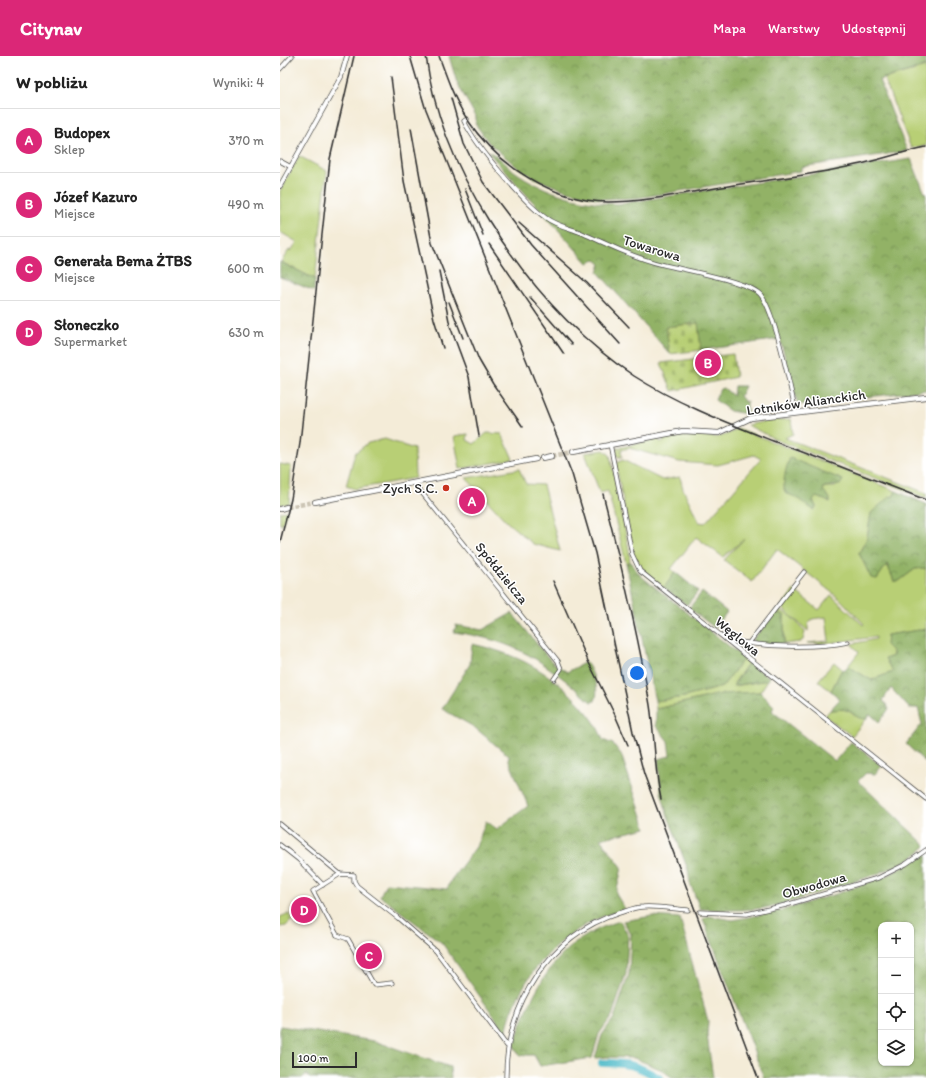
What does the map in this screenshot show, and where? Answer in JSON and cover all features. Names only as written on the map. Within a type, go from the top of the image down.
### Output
[{"type":"main road","name":"Lotników Alianckich","points":[[573,452],[683,431],[719,433],[751,418],[926,397]]},
{"type":"main road","points":[[543,458],[552,456]]},
{"type":"main road","points":[[315,502],[536,459]]},
{"type":"main road","points":[[280,509],[287,507]]},
{"type":"street","points":[[280,69],[292,56]]},
{"type":"street","points":[[280,186],[342,74],[347,56]]},
{"type":"street","name":"Towarowa","points":[[467,119],[464,121],[473,138],[523,197],[547,219],[639,258],[714,276],[751,288],[759,293],[767,306],[777,337],[796,412]]},
{"type":"street","points":[[280,161],[290,167]]},
{"type":"street","name":"Węglowa","points":[[610,444],[632,554],[637,567],[648,579],[926,799]]},
{"type":"street","name":"Spółdzielcza","points":[[414,483],[558,661],[562,669],[554,679]]},
{"type":"street","points":[[748,644],[804,572]]},
{"type":"street","points":[[724,639],[748,644],[816,645],[848,642]]},
{"type":"street","points":[[280,824],[340,874],[354,875],[354,882],[357,886],[398,918],[436,951],[508,1046]]},
{"type":"street","points":[[281,846],[323,885]]},
{"type":"street","name":"Obwodowa","points":[[700,912],[747,914],[786,905],[878,878],[910,862],[926,850]]},
{"type":"street","points":[[340,874],[313,891],[337,935],[348,939],[374,985],[392,983]]},
{"type":"street","points":[[506,1078],[508,1046],[518,1012],[533,980],[546,962],[574,936],[602,919],[641,906],[688,910]]},
{"type":"green space","points":[[449,56],[926,56],[926,66],[879,80],[907,151],[801,167],[801,171],[637,198],[599,199],[564,190],[534,178],[517,167],[489,143],[476,125],[476,117],[457,83]]},
{"type":"green space","points":[[926,67],[926,146],[911,148],[884,79]]},
{"type":"green space","points":[[487,151],[498,157],[526,179],[551,191],[590,202],[618,204],[911,159],[926,196],[926,390],[798,405],[780,339],[701,350],[698,323],[666,327],[670,354],[598,272],[601,264],[595,259],[588,263]]},
{"type":"green space","points":[[299,156],[327,171],[315,279],[281,262],[289,250],[291,251],[297,242],[280,232],[280,191]]},
{"type":"green space","points":[[280,262],[315,279],[314,291],[280,277]]},
{"type":"green space","points":[[698,323],[701,350],[670,354],[666,327]]},
{"type":"green space","points":[[733,354],[736,377],[672,391],[661,363]]},
{"type":"green space","points":[[734,386],[745,386],[740,396],[745,402],[747,401],[747,414],[730,411],[715,400],[720,389],[724,388],[733,396]]},
{"type":"green space","points":[[791,419],[793,434],[785,438],[926,493],[926,498],[779,441],[747,425],[767,421]]},
{"type":"green space","points":[[738,428],[896,491],[893,497],[871,513],[867,538],[859,553],[871,577],[877,579],[887,564],[894,581],[899,581],[915,569],[924,568],[926,570],[926,629],[887,635],[893,656],[885,659],[893,672],[871,680],[848,666],[859,652],[851,644],[876,639],[876,637],[820,644],[807,643],[829,641],[826,617],[812,619],[808,624],[808,631],[781,607],[794,590],[819,610],[831,595],[863,625],[864,624],[840,599],[777,549],[752,582],[724,560],[744,539],[723,557],[696,537],[671,569],[675,572],[664,588],[641,569],[634,557],[616,465],[618,462],[623,460],[662,480],[680,477],[683,489],[699,522],[705,523],[761,459],[754,455],[718,465],[679,462],[629,448],[621,450],[622,457],[618,457],[616,452],[617,448],[659,439],[660,442],[664,442],[663,438],[679,435],[689,434],[719,437]],"holes":[[[823,473],[843,480],[835,487],[824,487],[822,490],[830,499],[816,497],[813,500],[816,507],[784,490],[785,480]]]},
{"type":"green space","points":[[487,433],[502,434],[513,459],[460,469],[454,436],[468,434],[467,440],[474,444]]},
{"type":"green space","points":[[385,439],[414,449],[415,478],[355,489],[346,486],[355,453],[368,443]]},
{"type":"green space","points":[[604,450],[610,455],[629,549],[630,562],[626,563],[608,491],[600,493],[585,453]]},
{"type":"green space","points":[[790,458],[843,480],[840,485],[824,487],[823,490],[830,499],[830,502],[816,497],[813,500],[816,507],[814,510],[789,494],[786,494],[784,481]]},
{"type":"green space","points":[[280,464],[291,466],[289,503],[280,505]]},
{"type":"green space","points":[[519,469],[526,484],[543,485],[560,551],[533,544],[508,523],[466,478]]},
{"type":"green space","points":[[896,491],[926,504],[926,570],[924,568],[915,569],[899,581],[894,581],[887,564],[877,579],[871,578],[859,553],[867,538],[871,513],[890,496],[893,497]]},
{"type":"green space","points":[[287,511],[282,525],[280,524],[280,512]]},
{"type":"green space","points":[[630,562],[641,576],[744,658],[722,687],[684,697],[655,701],[626,563]]},
{"type":"green space","points":[[675,572],[698,591],[687,605],[664,588]]},
{"type":"green space","points":[[702,592],[727,612],[715,628],[689,608]]},
{"type":"green space","points":[[778,610],[789,616],[803,629],[805,632],[803,640],[800,642],[784,644],[784,615],[776,612]]},
{"type":"green space","points":[[776,612],[784,615],[784,644],[753,643],[753,639]]},
{"type":"green space","points":[[512,613],[551,661],[567,672],[586,662],[596,686],[597,691],[595,701],[591,702],[544,664],[513,647],[476,636],[454,632],[456,625],[482,630]]},
{"type":"green space","points":[[926,629],[926,763],[906,744],[922,724],[918,708],[909,708],[891,688],[883,700],[889,709],[879,722],[870,714],[866,719],[859,718],[846,710],[830,710],[840,699],[831,691],[842,669],[844,670],[848,666],[871,680],[893,672],[885,659],[893,656],[893,652],[886,645],[887,635]]},
{"type":"green space","points":[[472,644],[502,652],[530,664],[555,681],[578,702],[595,724],[603,740],[613,744],[621,754],[646,828],[600,839],[622,867],[616,894],[625,909],[604,916],[583,926],[548,954],[533,972],[521,991],[512,1012],[506,1033],[442,943],[380,896],[386,883],[447,889],[451,880],[476,847],[486,821],[497,829],[528,806],[508,758],[510,757],[474,727],[442,709],[470,664]]},
{"type":"green space","points":[[744,658],[749,662],[734,683],[735,686],[768,680],[760,692],[721,694],[656,709],[655,701],[684,697],[722,687]]},
{"type":"green space","points":[[749,662],[770,678],[768,680],[733,686]]},
{"type":"green space","points":[[834,662],[842,669],[831,691],[818,681]]},
{"type":"green space","points":[[760,692],[774,706],[772,711],[835,761],[851,742],[882,766],[875,774],[866,773],[858,781],[926,846],[905,862],[892,868],[787,902],[764,908],[748,910],[700,909],[690,883],[688,870],[661,792],[658,759],[670,756],[668,741],[656,726],[656,709],[721,694]]},
{"type":"green space","points":[[843,709],[866,719],[852,736],[825,716],[830,710]]},
{"type":"green space","points":[[926,852],[926,1078],[764,1078],[703,919],[708,916],[733,920],[780,911],[836,894],[889,875]]},
{"type":"green space","points":[[287,914],[290,915],[292,920],[286,926],[280,927],[280,917]]},
{"type":"green space","points":[[652,916],[680,918],[708,1021],[707,1035],[713,1078],[673,1078],[662,1070],[634,1058],[595,1058],[602,1035],[614,1018],[629,974],[631,934],[623,921]]},
{"type":"green space","points":[[620,921],[628,935],[626,974],[612,1016],[599,1034],[592,1058],[540,1066],[534,1055],[523,1055],[521,1057],[514,1046],[529,1005],[550,968],[564,953],[580,940],[599,929]]},
{"type":"green space","points":[[280,1026],[374,1041],[450,1067],[451,1078],[309,1078],[307,1074],[302,1078],[280,1078]]},
{"type":"waterway","points":[[602,1063],[632,1066],[644,1070],[659,1078]]},
{"type":"tunnel","points":[[552,456],[573,452]]},
{"type":"tunnel","points":[[287,507],[315,502]]},
{"type":"tunnel","points":[[688,910],[700,912]]},
{"type":"railway","points":[[280,542],[291,499],[300,443],[330,159],[354,56]]},
{"type":"railway","points":[[410,56],[425,107],[572,474],[595,553],[633,732],[644,774],[758,1078]]},
{"type":"railway","points":[[426,56],[441,122],[448,142],[477,202],[519,265],[553,306],[591,343],[634,376],[685,404],[755,434],[926,500]]},
{"type":"railway","points":[[439,56],[451,88],[462,111],[479,136],[494,151],[510,165],[528,177],[567,195],[587,200],[608,202],[635,201],[804,175],[839,169],[926,147]]},
{"type":"railway","points":[[391,77],[404,181],[434,319],[443,348]]},
{"type":"railway","points":[[451,98],[464,144],[483,182],[531,245],[620,344]]},
{"type":"railway","points":[[411,128],[432,243],[479,360],[493,384],[523,427]]},
{"type":"railway","points":[[465,189],[483,235]]},
{"type":"railway","points":[[519,223],[587,283],[629,327]]},
{"type":"railway","points":[[489,244],[564,354]]},
{"type":"railway","points":[[439,271],[450,326],[469,377],[479,436]]},
{"type":"railway","points":[[530,297],[572,345]]},
{"type":"railway","points":[[449,302],[463,338]]},
{"type":"railway","points":[[603,494],[629,599],[645,678],[652,717],[657,776],[661,799]]},
{"type":"railway","points":[[553,581],[588,661],[628,745]]},
{"type":"place","name":"Józef Kazuro","points":[[708,363]]},
{"type":"place","name":"Zych S.C.","points":[[446,488]]},
{"type":"place","name":"Budopex","points":[[472,501]]},
{"type":"place","name":"Słoneczko","points":[[304,910]]},
{"type":"place","name":"Generała Bema ŻTBS","points":[[369,956]]}]
